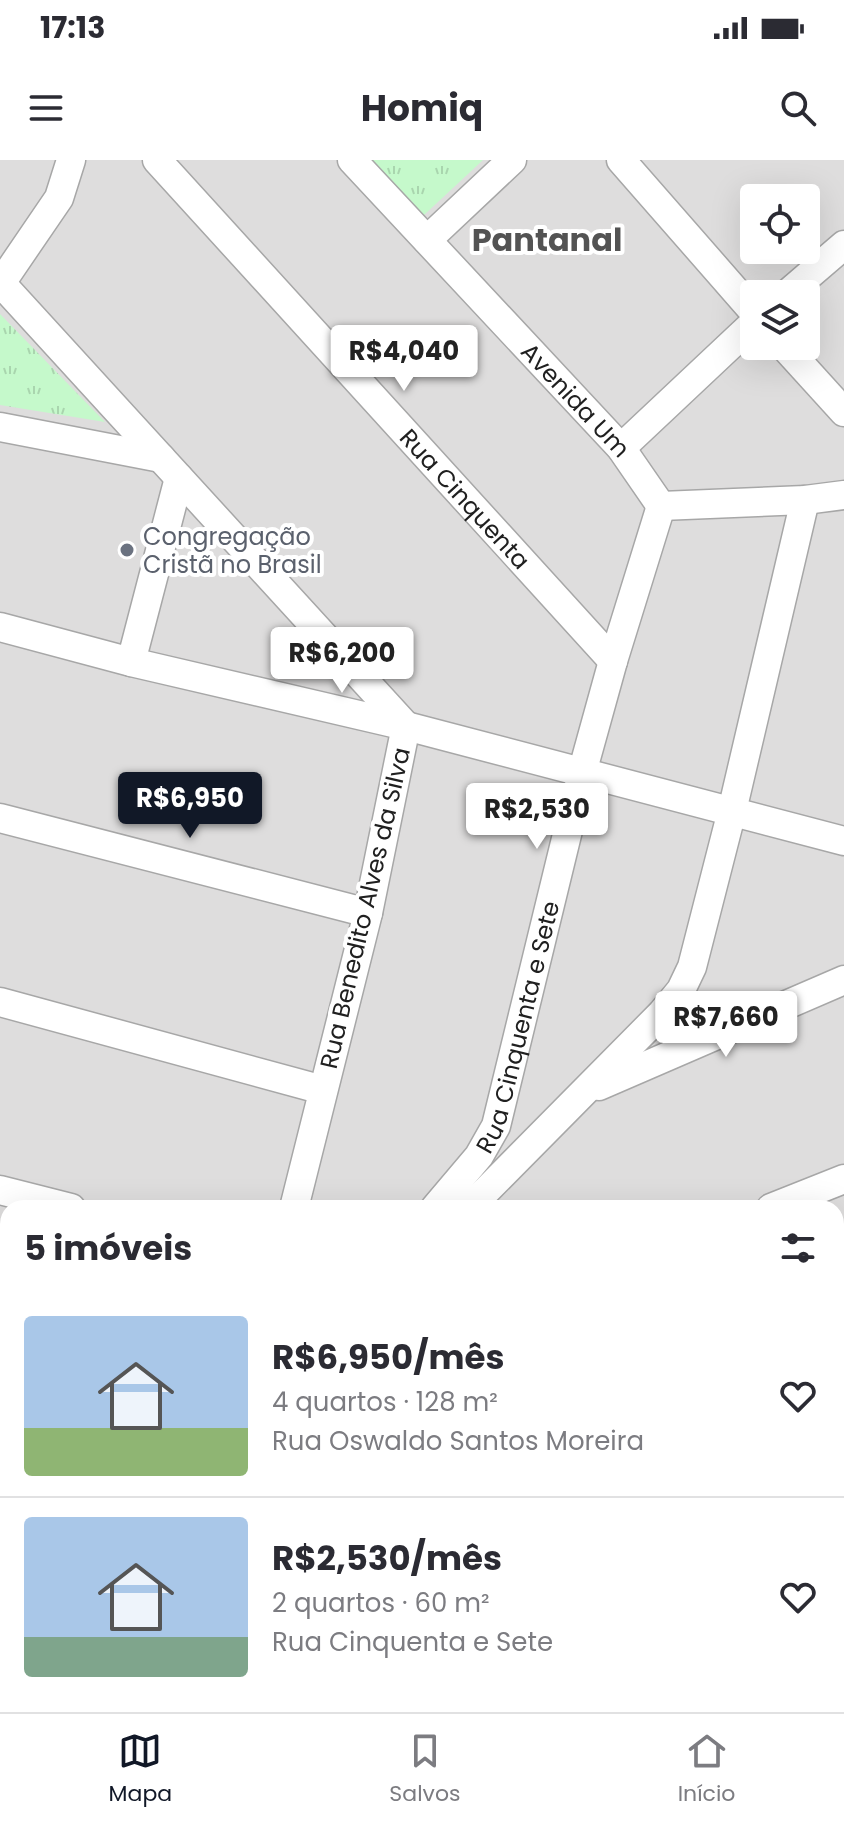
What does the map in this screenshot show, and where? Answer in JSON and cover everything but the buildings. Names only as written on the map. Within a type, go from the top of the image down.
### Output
[{"type":"street","points":[[0,283],[59,198],[71,160]]},
{"type":"street","name":"Rua Cinquenta","points":[[157,160],[613,661]]},
{"type":"street","name":"Avenida Um","points":[[352,160],[621,448],[661,506]]},
{"type":"street","points":[[427,240],[512,160]]},
{"type":"street","points":[[621,160],[740,296]]},
{"type":"street","points":[[803,280],[844,245]]},
{"type":"street","name":"Rua Benedito Alves da Silva","points":[[0,283],[406,726],[368,913],[296,1200]]},
{"type":"street","points":[[621,448],[740,336]]},
{"type":"street","points":[[797,360],[844,412]]},
{"type":"street","points":[[0,427],[170,468],[131,662]]},
{"type":"street","points":[[661,506],[805,500],[844,495]]},
{"type":"street","points":[[477,1200],[662,1013],[681,990],[692,967],[805,500]]},
{"type":"street","name":"Rua Cinquenta e Sete","points":[[442,1200],[479,1156],[496,1126],[582,773],[661,506]]},
{"type":"street","points":[[0,627],[131,662],[406,726],[844,841]]},
{"type":"street","points":[[0,818],[368,913]]},
{"type":"street","points":[[587,1091],[844,980]]},
{"type":"street","points":[[0,1002],[323,1090]]},
{"type":"street","points":[[791,1200],[844,1179]]},
{"type":"street","points":[[0,1190],[39,1200]]},
{"type":"shaded area","points":[[0,160],[844,160],[844,1200],[0,1200]]},
{"type":"green space","points":[[371,160],[483,160],[424,215]]},
{"type":"green space","points":[[0,314],[105,422],[0,405]]},
{"type":"place","name":"Congregação Cristã no Brasil","points":[[127,550]]},
{"type":"district","name":"Pantanal","points":[[547,239]]}]
